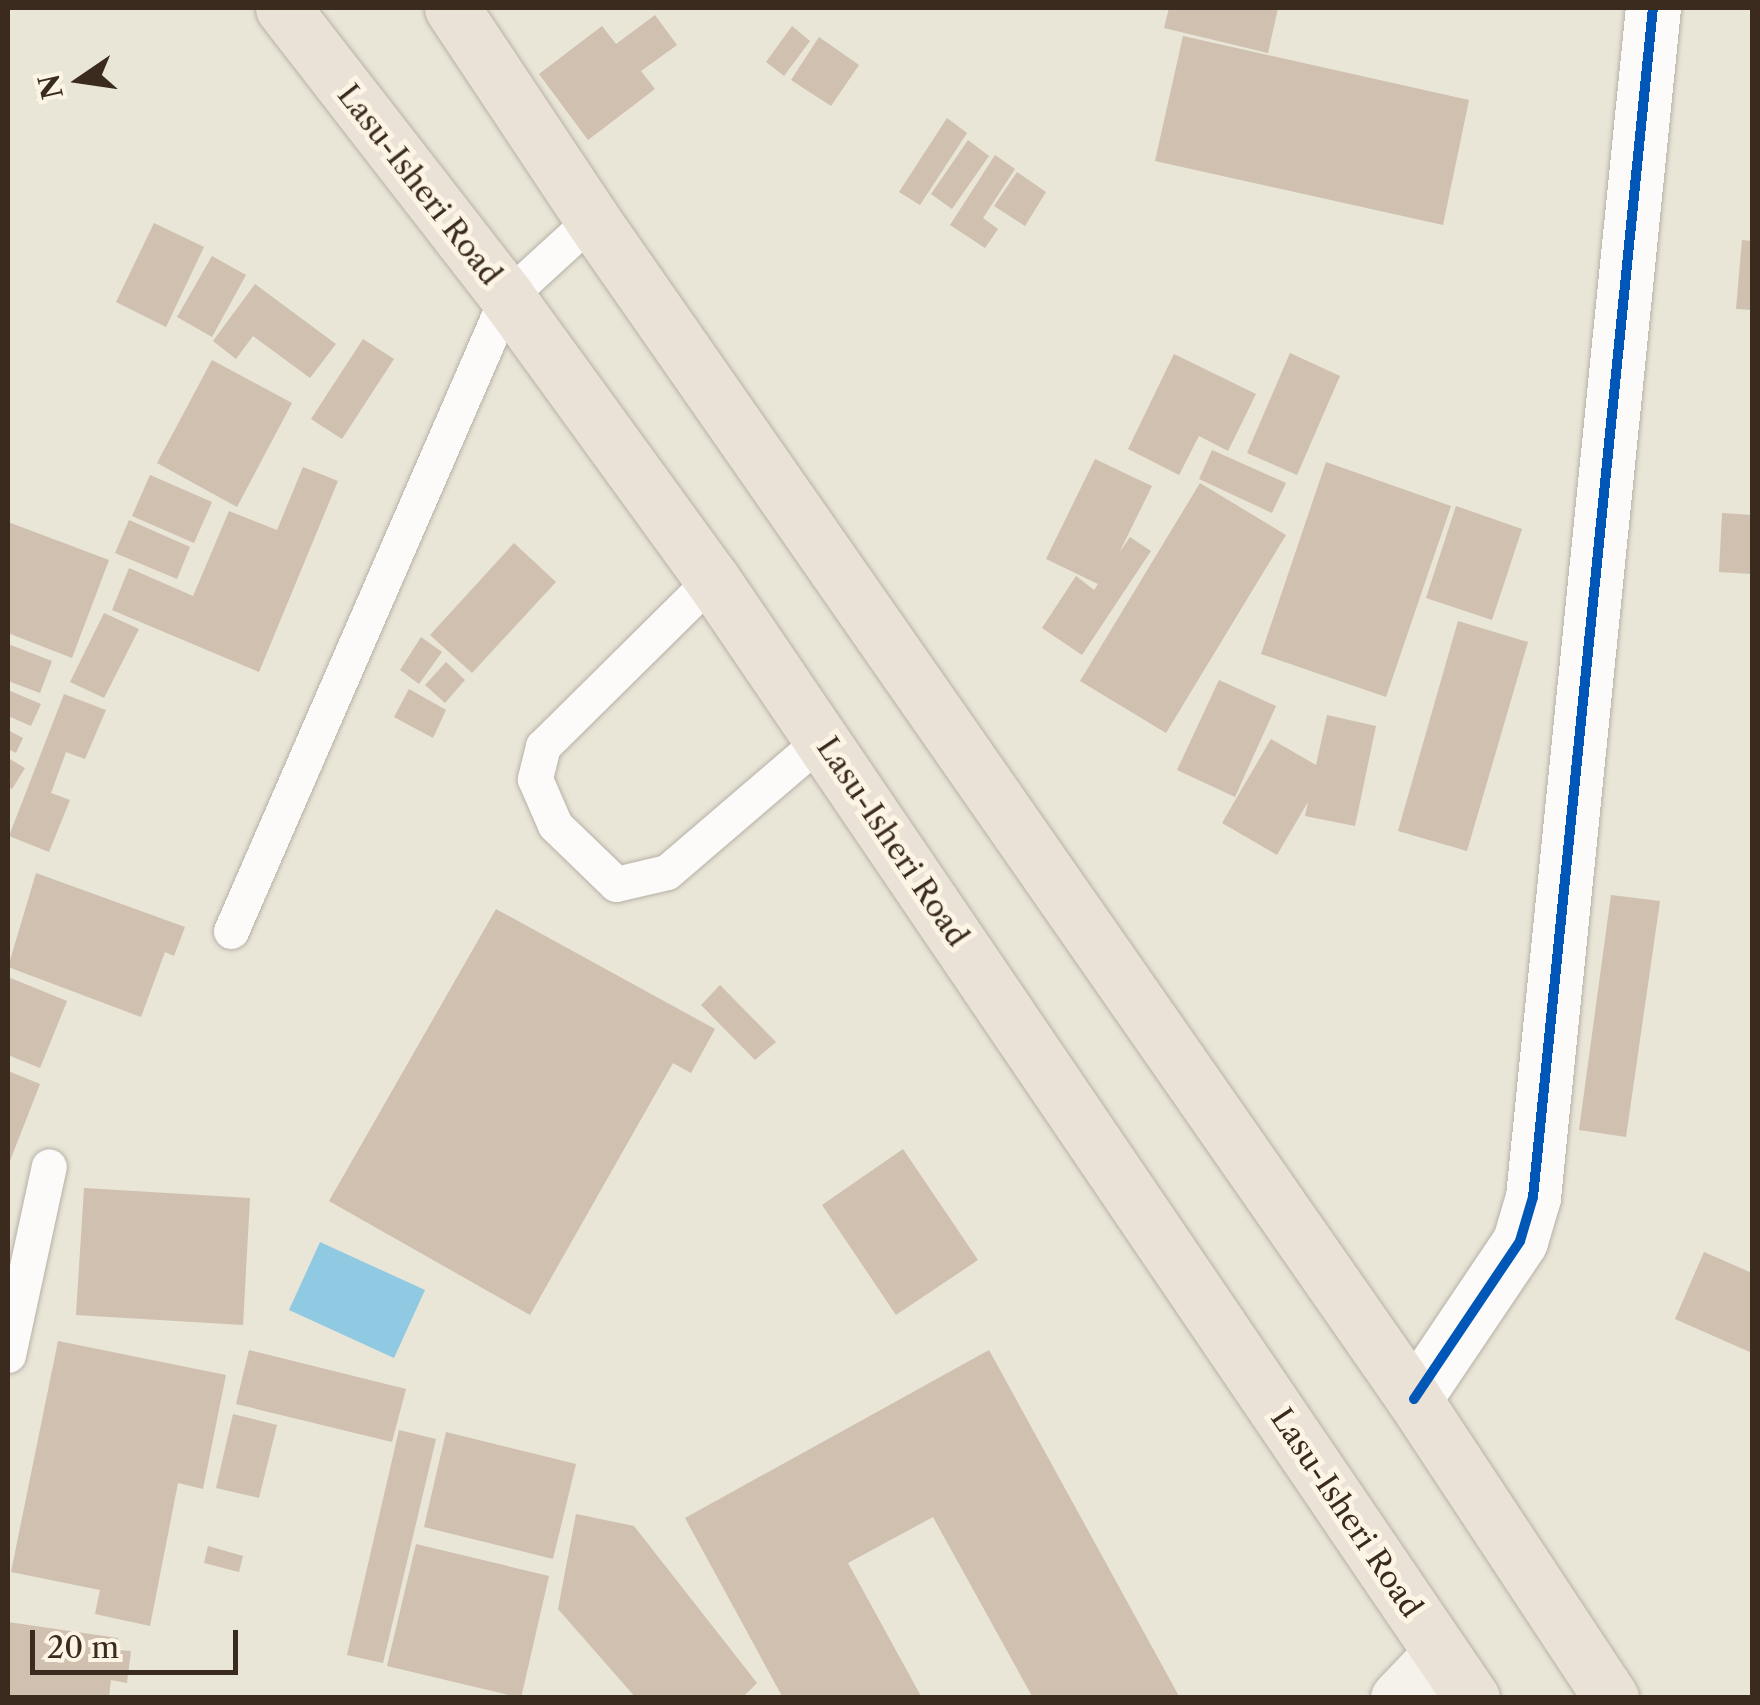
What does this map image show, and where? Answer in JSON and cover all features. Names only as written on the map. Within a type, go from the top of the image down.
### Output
[{"type":"main road","name":"Lasu-Isheri Road","points":[[282,8],[508,298],[712,579],[1472,1698]]},
{"type":"main road","points":[[452,8],[592,219],[1414,1398],[1611,1698]]},
{"type":"street","points":[[1414,1398],[1520,1241],[1533,1197],[1653,8]]},
{"type":"street","points":[[1398,1698],[1441,1653]]},
{"type":"lane","points":[[231,931],[508,298],[592,219]]},
{"type":"lane","points":[[712,579],[543,746],[535,779],[555,825],[616,884],[667,872],[822,740]]},
{"type":"lane","points":[[8,1355],[49,1166]]},
{"type":"water","points":[[320,1242],[425,1290],[394,1358],[289,1310]]},
{"type":"building","points":[[1169,8],[1278,8],[1268,53],[1164,28]]},
{"type":"building","points":[[655,15],[677,45],[641,71],[655,89],[588,140],[539,74],[602,26],[616,44]]},
{"type":"building","points":[[792,26],[810,41],[784,76],[766,62]]},
{"type":"building","points":[[1183,36],[1469,100],[1443,225],[1155,161]]},
{"type":"building","points":[[819,37],[859,65],[831,106],[791,80]]},
{"type":"building","points":[[947,118],[967,133],[920,205],[899,192]]},
{"type":"building","points":[[968,140],[989,156],[952,209],[931,194]]},
{"type":"building","points":[[995,155],[1015,169],[983,218],[998,229],[985,248],[950,225]]},
{"type":"building","points":[[1017,172],[1046,192],[1025,226],[994,206]]},
{"type":"building","points":[[154,223],[204,247],[166,327],[116,302]]},
{"type":"building","points":[[1742,240],[1752,241],[1752,310],[1736,309]]},
{"type":"building","points":[[212,256],[246,275],[212,337],[177,317]]},
{"type":"building","points":[[255,284],[336,344],[310,378],[253,336],[236,359],[213,341]]},
{"type":"building","points":[[363,339],[394,359],[342,439],[311,419]]},
{"type":"building","points":[[1290,353],[1340,376],[1297,475],[1247,453]]},
{"type":"building","points":[[1174,354],[1256,394],[1228,451],[1199,436],[1179,475],[1128,449]]},
{"type":"building","points":[[212,360],[292,403],[237,507],[157,463]]},
{"type":"building","points":[[1212,450],[1286,483],[1272,513],[1199,479]]},
{"type":"building","points":[[1095,459],[1152,486],[1119,553],[1130,537],[1151,551],[1082,655],[1042,628],[1076,576],[1094,590],[1098,584],[1046,559]]},
{"type":"building","points":[[1326,462],[1451,506],[1386,697],[1261,654]]},
{"type":"building","points":[[303,467],[338,481],[259,672],[112,610],[129,568],[193,596],[229,511],[277,530]]},
{"type":"building","points":[[150,475],[212,502],[194,543],[132,516]]},
{"type":"building","points":[[1200,483],[1286,535],[1166,733],[1080,681]]},
{"type":"building","points":[[1456,506],[1522,529],[1492,620],[1426,598]]},
{"type":"building","points":[[1722,513],[1752,515],[1752,574],[1719,572]]},
{"type":"building","points":[[129,520],[190,547],[177,579],[115,553]]},
{"type":"building","points":[[8,522],[109,560],[72,658],[8,633]]},
{"type":"building","points":[[514,543],[556,582],[472,673],[430,635]]},
{"type":"building","points":[[104,613],[139,629],[104,698],[70,682]]},
{"type":"building","points":[[1458,621],[1528,642],[1467,851],[1398,831]]},
{"type":"building","points":[[421,637],[442,652],[419,684],[400,670]]},
{"type":"building","points":[[8,644],[52,661],[40,693],[8,681]]},
{"type":"building","points":[[446,662],[465,680],[445,703],[425,685]]},
{"type":"building","points":[[1219,680],[1276,706],[1235,797],[1177,770]]},
{"type":"building","points":[[409,689],[446,710],[433,738],[394,717]]},
{"type":"building","points":[[8,690],[41,704],[31,726],[8,716]]},
{"type":"building","points":[[64,694],[106,710],[85,759],[66,752],[51,793],[70,800],[49,852],[9,836]]},
{"type":"building","points":[[1327,715],[1376,726],[1355,826],[1305,816],[1308,802],[1277,855],[1222,823],[1271,739],[1316,765]]},
{"type":"building","points":[[8,730],[23,738],[16,753],[8,749]]},
{"type":"building","points":[[8,758],[25,768],[12,789],[8,786]]},
{"type":"building","points":[[36,873],[185,927],[174,956],[165,952],[141,1017],[8,967]]},
{"type":"building","points":[[1611,895],[1660,901],[1626,1137],[1579,1130]]},
{"type":"building","points":[[496,909],[715,1029],[691,1073],[673,1063],[530,1315],[329,1201]]},
{"type":"building","points":[[8,977],[67,1001],[40,1068],[8,1055]]},
{"type":"building","points":[[720,985],[776,1042],[755,1060],[701,1005]]},
{"type":"building","points":[[8,1071],[40,1084],[8,1166]]},
{"type":"building","points":[[903,1149],[978,1260],[896,1315],[822,1205]]},
{"type":"building","points":[[84,1188],[250,1198],[243,1325],[76,1315]]},
{"type":"building","points":[[1704,1252],[1752,1273],[1752,1353],[1675,1319]]},
{"type":"building","points":[[58,1341],[226,1375],[203,1489],[178,1483],[150,1626],[95,1614],[100,1590],[11,1572]]},
{"type":"building","points":[[249,1350],[406,1389],[392,1442],[236,1404]]},
{"type":"building","points":[[989,1350],[1180,1698],[1033,1698],[933,1517],[848,1563],[922,1698],[783,1698],[685,1518]]},
{"type":"building","points":[[233,1414],[277,1425],[259,1498],[216,1488]]},
{"type":"building","points":[[399,1430],[436,1439],[383,1663],[347,1655]]},
{"type":"building","points":[[446,1432],[576,1464],[553,1559],[424,1527]]},
{"type":"building","points":[[576,1514],[634,1526],[757,1683],[742,1698],[636,1698],[558,1609]]},
{"type":"building","points":[[416,1544],[549,1576],[521,1698],[387,1666]]},
{"type":"building","points":[[208,1546],[243,1556],[239,1572],[204,1563]]},
{"type":"building","points":[[8,1622],[118,1638],[117,1650],[131,1651],[127,1683],[111,1680],[109,1698],[8,1698]]},
{"type":"cycle path","points":[[1414,1399],[1520,1241],[1533,1197],[1653,8]]}]
